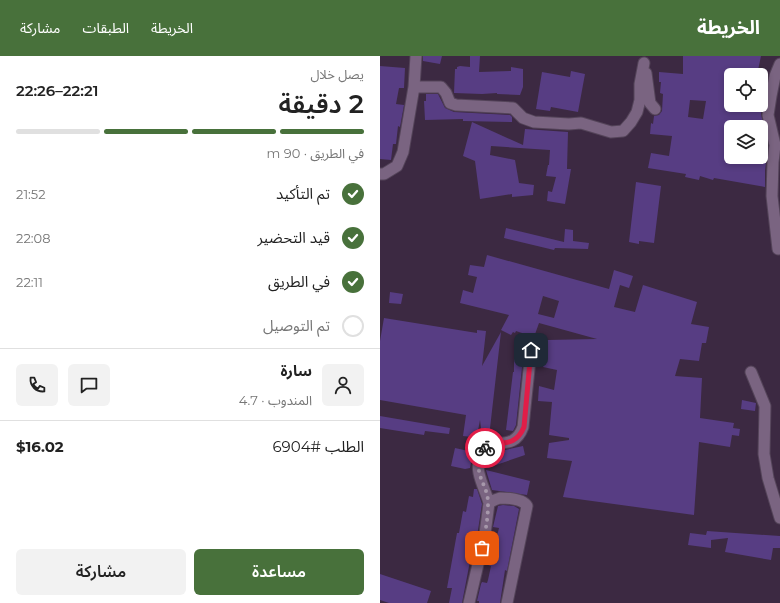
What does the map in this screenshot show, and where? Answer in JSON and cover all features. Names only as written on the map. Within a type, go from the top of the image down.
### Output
[{"type":"street","points":[[380,174],[384,174],[397,166],[403,152],[414,87],[416,56]]},
{"type":"street","points":[[414,87],[441,88],[446,93],[450,103],[456,105],[513,108],[523,118],[534,122],[581,123],[612,132],[623,131],[631,122],[640,100],[640,84],[644,60]]},
{"type":"street","points":[[644,60],[650,103],[655,108]]},
{"type":"street","points":[[778,249],[772,196],[775,145],[768,115],[770,96],[780,64]]},
{"type":"street","points":[[470,603],[485,534],[489,503],[479,475],[480,457],[487,445],[514,441],[520,435],[524,427],[531,350]]},
{"type":"street","points":[[751,372],[765,406],[764,454],[768,478],[780,518]]},
{"type":"street","points":[[489,503],[501,498],[522,501],[527,506],[507,603]]},
{"type":"building","points":[[423,56],[442,56],[440,64],[423,61]]},
{"type":"building","points":[[470,56],[480,56],[479,72],[511,71],[511,67],[523,69],[523,87],[520,95],[497,93],[454,93],[455,69],[460,66],[470,67]]},
{"type":"building","points":[[683,56],[761,56],[758,68],[724,68],[724,112],[761,112],[762,120],[724,120],[724,164],[766,164],[765,187],[714,178],[713,180],[700,176],[699,180],[685,177],[686,174],[648,168],[651,153],[669,156],[672,136],[650,134],[651,123],[653,124],[654,116],[659,115],[662,111],[663,94],[660,93],[661,82],[659,82],[659,72],[683,74]],"holes":[[[690,100],[706,101],[703,119],[688,117]]]},
{"type":"building","points":[[380,66],[405,68],[404,88],[399,88],[396,104],[404,105],[400,127],[398,126],[396,144],[393,144],[391,160],[380,159]]},
{"type":"building","points":[[571,71],[585,74],[578,112],[551,107],[550,111],[536,109],[542,72],[570,77]]},
{"type":"building","points":[[426,94],[438,94],[445,108],[454,112],[510,115],[512,117],[512,122],[463,121],[463,119],[425,120],[424,101],[426,101]]},
{"type":"building","points":[[472,122],[523,145],[525,129],[568,132],[567,169],[571,169],[565,204],[547,201],[548,191],[552,192],[556,177],[546,176],[549,165],[550,150],[491,146],[490,155],[515,160],[519,183],[534,185],[533,195],[512,197],[512,194],[480,199],[475,161],[463,156]]},
{"type":"building","points":[[636,182],[661,186],[654,243],[639,241],[639,244],[629,242]]},
{"type":"building","points":[[506,228],[564,242],[565,229],[573,230],[573,241],[589,243],[588,249],[555,248],[554,250],[504,238]]},
{"type":"building","points":[[487,255],[609,289],[614,270],[633,276],[629,288],[620,285],[614,307],[635,312],[643,285],[697,302],[691,324],[709,327],[706,343],[702,343],[699,361],[680,359],[675,376],[702,378],[700,418],[734,423],[733,428],[740,429],[739,436],[732,435],[730,447],[699,442],[694,515],[563,497],[572,461],[547,458],[549,443],[569,440],[569,438],[549,435],[552,402],[538,401],[539,386],[554,390],[557,370],[543,367],[547,340],[597,339],[539,323],[534,337],[516,331],[511,335],[501,330],[509,315],[460,303],[463,290],[473,293],[477,277],[468,275],[470,265],[484,267]],"holes":[[[543,296],[559,301],[554,318],[538,314]]]},
{"type":"building","points":[[390,292],[403,294],[401,304],[389,303]]},
{"type":"building","points":[[384,318],[477,333],[477,330],[486,331],[482,366],[501,332],[489,437],[482,436],[480,420],[477,436],[463,436],[466,415],[380,400],[380,341]]},
{"type":"building","points":[[514,358],[523,358],[516,425],[513,431],[506,430],[514,372]]},
{"type":"building","points":[[742,400],[756,403],[755,411],[741,409]]},
{"type":"building","points":[[380,416],[450,428],[449,434],[425,431],[424,435],[380,428]]},
{"type":"building","points":[[523,446],[525,455],[496,465],[485,466],[489,454],[505,452],[505,450]]},
{"type":"building","points":[[455,448],[473,452],[470,468],[465,469],[451,466]]},
{"type":"building","points":[[486,470],[530,481],[527,495],[492,490]]},
{"type":"building","points":[[474,489],[477,489],[482,504],[476,543],[472,561],[470,561],[462,603],[449,603],[452,588],[447,588],[457,533],[459,533],[463,511],[466,512],[469,496],[473,497]]},
{"type":"building","points":[[498,506],[514,506],[519,509],[507,571],[505,570],[500,603],[479,603],[479,601],[477,601],[481,584],[482,582],[487,583],[491,566],[485,564],[491,543],[495,544],[499,528],[493,527]]},
{"type":"building","points":[[707,531],[780,536],[780,548],[773,548],[771,560],[725,552],[728,538],[711,540],[711,548],[688,545],[690,533],[706,535]]},
{"type":"building","points":[[380,574],[431,591],[427,603],[389,603],[380,600]]},
{"type":"way so far","points":[[482,548],[489,503],[479,475],[480,457],[485,448]]},
{"type":"route","points":[[485,448],[487,445],[514,441],[520,435],[524,427],[531,350]]}]
